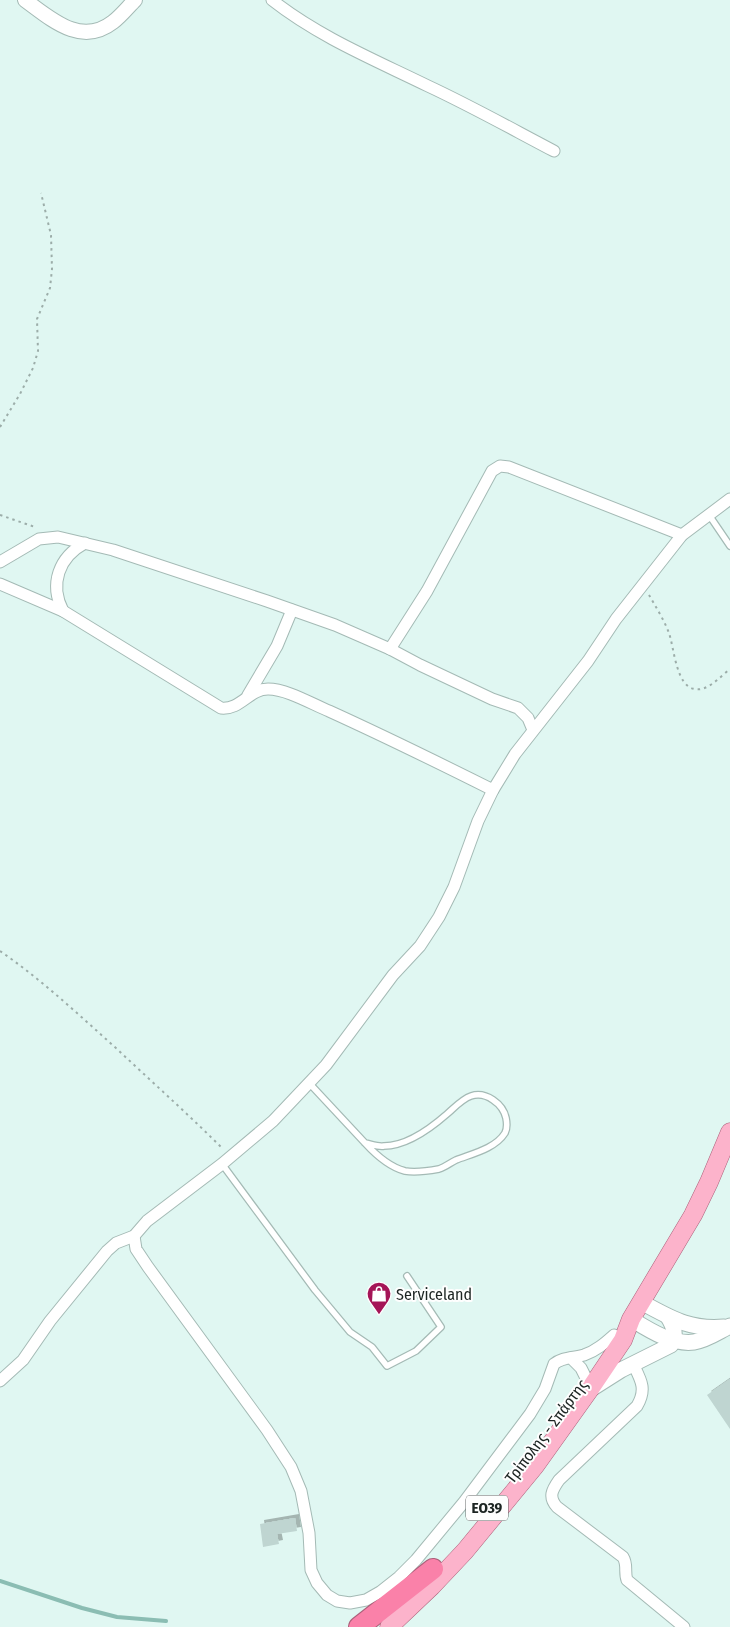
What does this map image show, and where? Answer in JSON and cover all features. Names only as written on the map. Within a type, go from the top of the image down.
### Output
[{"type":"highway","points":[[359,1627],[433,1569]]},
{"type":"main road","name":"Τρίπολης - Σπάρτης","points":[[374,1627],[433,1569],[491,1503],[547,1431],[623,1340],[631,1319],[692,1215],[709,1182],[730,1132]]},
{"type":"main road","points":[[641,1302],[668,1317],[701,1328],[729,1326]]},
{"type":"main road","points":[[588,1384],[664,1350],[671,1345],[675,1332],[668,1317]]},
{"type":"main road","name":"Τρίπολης - Σπάρτης","points":[[389,1627],[465,1551],[535,1466],[588,1384],[614,1335],[631,1319]]},
{"type":"main road","points":[[631,1319],[657,1334],[683,1342],[693,1342],[714,1335],[729,1326]]},
{"type":"street","points":[[25,0],[61,26],[80,32],[97,30],[112,23],[135,0]]},
{"type":"street","points":[[272,0],[312,27],[354,51],[449,96],[554,150]]},
{"type":"street","points":[[390,649],[427,591],[492,471],[500,466],[509,467],[537,477],[682,535]]},
{"type":"street","points":[[0,1381],[23,1360],[56,1313],[107,1251],[116,1244],[134,1236],[147,1221],[222,1164],[273,1121],[326,1065],[393,976],[420,946],[439,916],[454,887],[478,821],[493,790],[533,730],[562,696],[642,584],[682,535],[730,499]]},
{"type":"street","points":[[0,562],[39,539],[58,537],[114,550],[335,625],[390,649],[492,699],[518,708],[528,718],[533,730]]},
{"type":"street","points":[[63,611],[59,604],[56,589],[58,573],[65,558],[85,543]]},
{"type":"street","points":[[0,584],[63,611],[221,708],[232,708],[248,695],[260,690],[269,689],[296,696],[391,739],[493,790]]},
{"type":"street","points":[[248,695],[268,663],[292,610]]},
{"type":"street","points":[[134,1236],[136,1249],[148,1267],[267,1430],[290,1467],[302,1491],[311,1570],[317,1583],[327,1595],[337,1601],[350,1603],[366,1600],[380,1592],[416,1560],[464,1502],[530,1414],[546,1389],[554,1364],[563,1359],[584,1355],[597,1349],[614,1335]]},
{"type":"street","points":[[571,1358],[581,1368],[588,1384]]},
{"type":"street","points":[[633,1364],[643,1389],[642,1397],[637,1406],[559,1480],[553,1488],[552,1502],[623,1557],[626,1561],[625,1576],[627,1580],[684,1627]]},
{"type":"lane","points":[[709,514],[730,546]]},
{"type":"lane","points":[[310,1084],[365,1143],[387,1163],[397,1168],[417,1172],[442,1168],[456,1160],[470,1156],[498,1140],[505,1132],[506,1120],[502,1109],[494,1100],[482,1096],[470,1096],[445,1116],[407,1140],[383,1147],[365,1143]]},
{"type":"lane","points":[[222,1164],[315,1290],[350,1332],[372,1347],[387,1366],[416,1351],[440,1327],[407,1276]]},
{"type":"path","points":[[0,427],[20,394],[32,368],[38,351],[37,319],[50,288],[52,270],[51,235],[41,193]]},
{"type":"path","points":[[0,516],[24,522],[58,537]]},
{"type":"path","points":[[642,584],[668,632],[680,676],[687,686],[692,689],[701,689],[711,684],[730,669]]},
{"type":"path","points":[[0,951],[63,1000],[231,1156]]},
{"type":"building","points":[[730,1379],[730,1429],[707,1395]]},
{"type":"building","points":[[295,1518],[297,1531],[277,1534],[279,1544],[263,1547],[260,1524]]},
{"type":"waterway","points":[[0,1581],[82,1608],[117,1617],[166,1621]]},
{"type":"place","name":"Serviceland","points":[[379,1315]]}]
